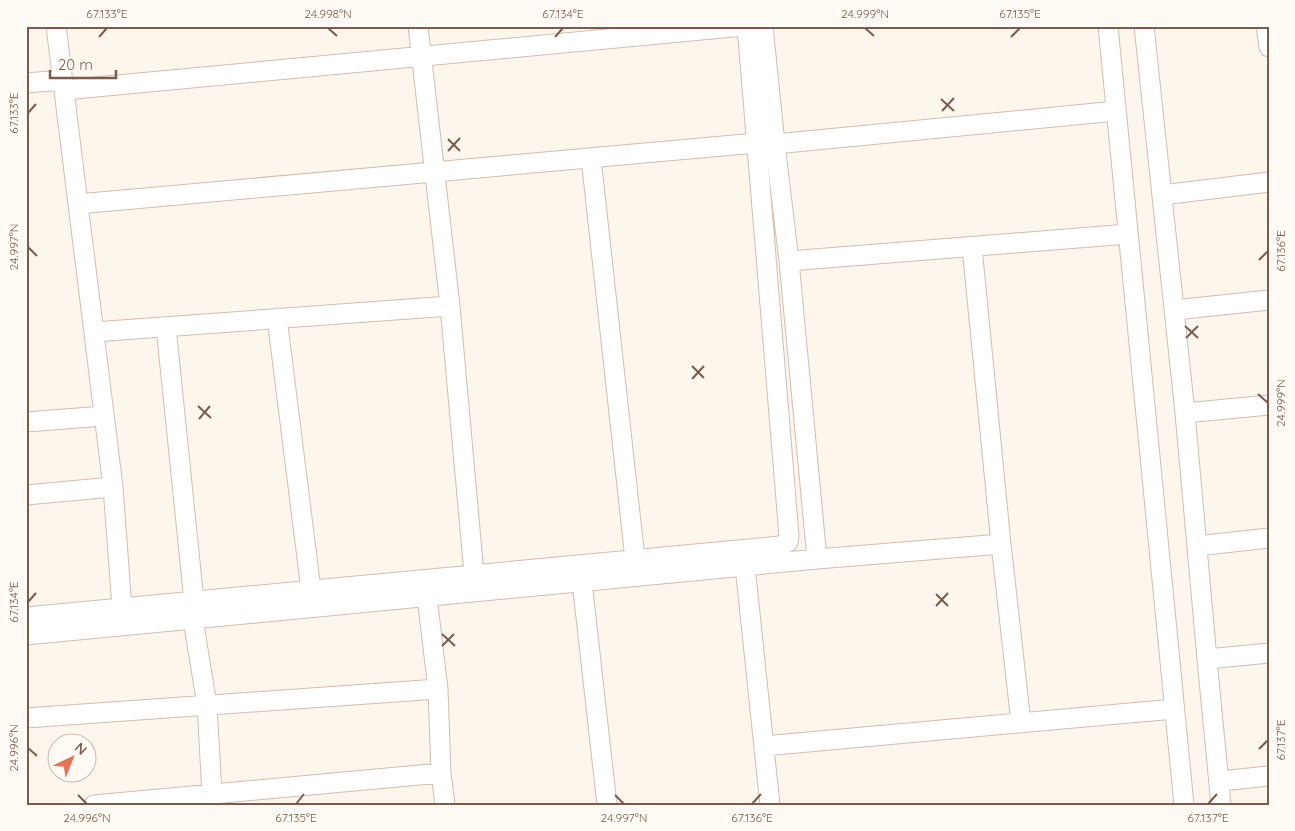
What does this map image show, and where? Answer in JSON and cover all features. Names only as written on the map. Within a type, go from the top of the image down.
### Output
[{"type":"street","points":[[56,26],[113,487],[122,608]]},
{"type":"street","points":[[418,26],[450,306],[474,574]]},
{"type":"street","points":[[1108,26],[1184,805]]},
{"type":"street","points":[[1144,26],[1185,413],[1221,805]]},
{"type":"street","points":[[1266,26],[1269,48]]},
{"type":"street","points":[[26,83],[64,85],[759,27]]},
{"type":"street","points":[[26,617],[780,546],[788,542],[756,143],[759,27]]},
{"type":"street","points":[[759,27],[789,262],[818,559]]},
{"type":"street","points":[[775,144],[1116,111]]},
{"type":"street","points":[[78,204],[756,143]]},
{"type":"street","points":[[590,158],[635,559]]},
{"type":"street","points":[[1162,196],[1269,182]]},
{"type":"street","points":[[789,262],[1128,234]]},
{"type":"street","points":[[972,247],[1001,544],[1021,723]]},
{"type":"street","points":[[1174,310],[1269,300]]},
{"type":"street","points":[[94,332],[450,306]]},
{"type":"street","points":[[277,318],[311,590]]},
{"type":"street","points":[[166,327],[194,601]]},
{"type":"street","points":[[1185,413],[1269,405]]},
{"type":"street","points":[[26,422],[104,416]]},
{"type":"street","points":[[26,495],[113,487]]},
{"type":"street","points":[[1197,546],[1269,538]]},
{"type":"street","points":[[26,635],[818,559],[1001,544]]},
{"type":"street","points":[[745,566],[770,805]]},
{"type":"street","points":[[582,582],[607,805]]},
{"type":"street","points":[[427,597],[438,688],[445,805]]},
{"type":"street","points":[[194,619],[207,705],[212,794]]},
{"type":"street","points":[[1207,659],[1269,653]]},
{"type":"street","points":[[26,718],[438,688]]},
{"type":"street","points":[[764,746],[1174,709]]},
{"type":"street","points":[[94,805],[442,773]]},
{"type":"street","points":[[1220,782],[1269,776]]}]
